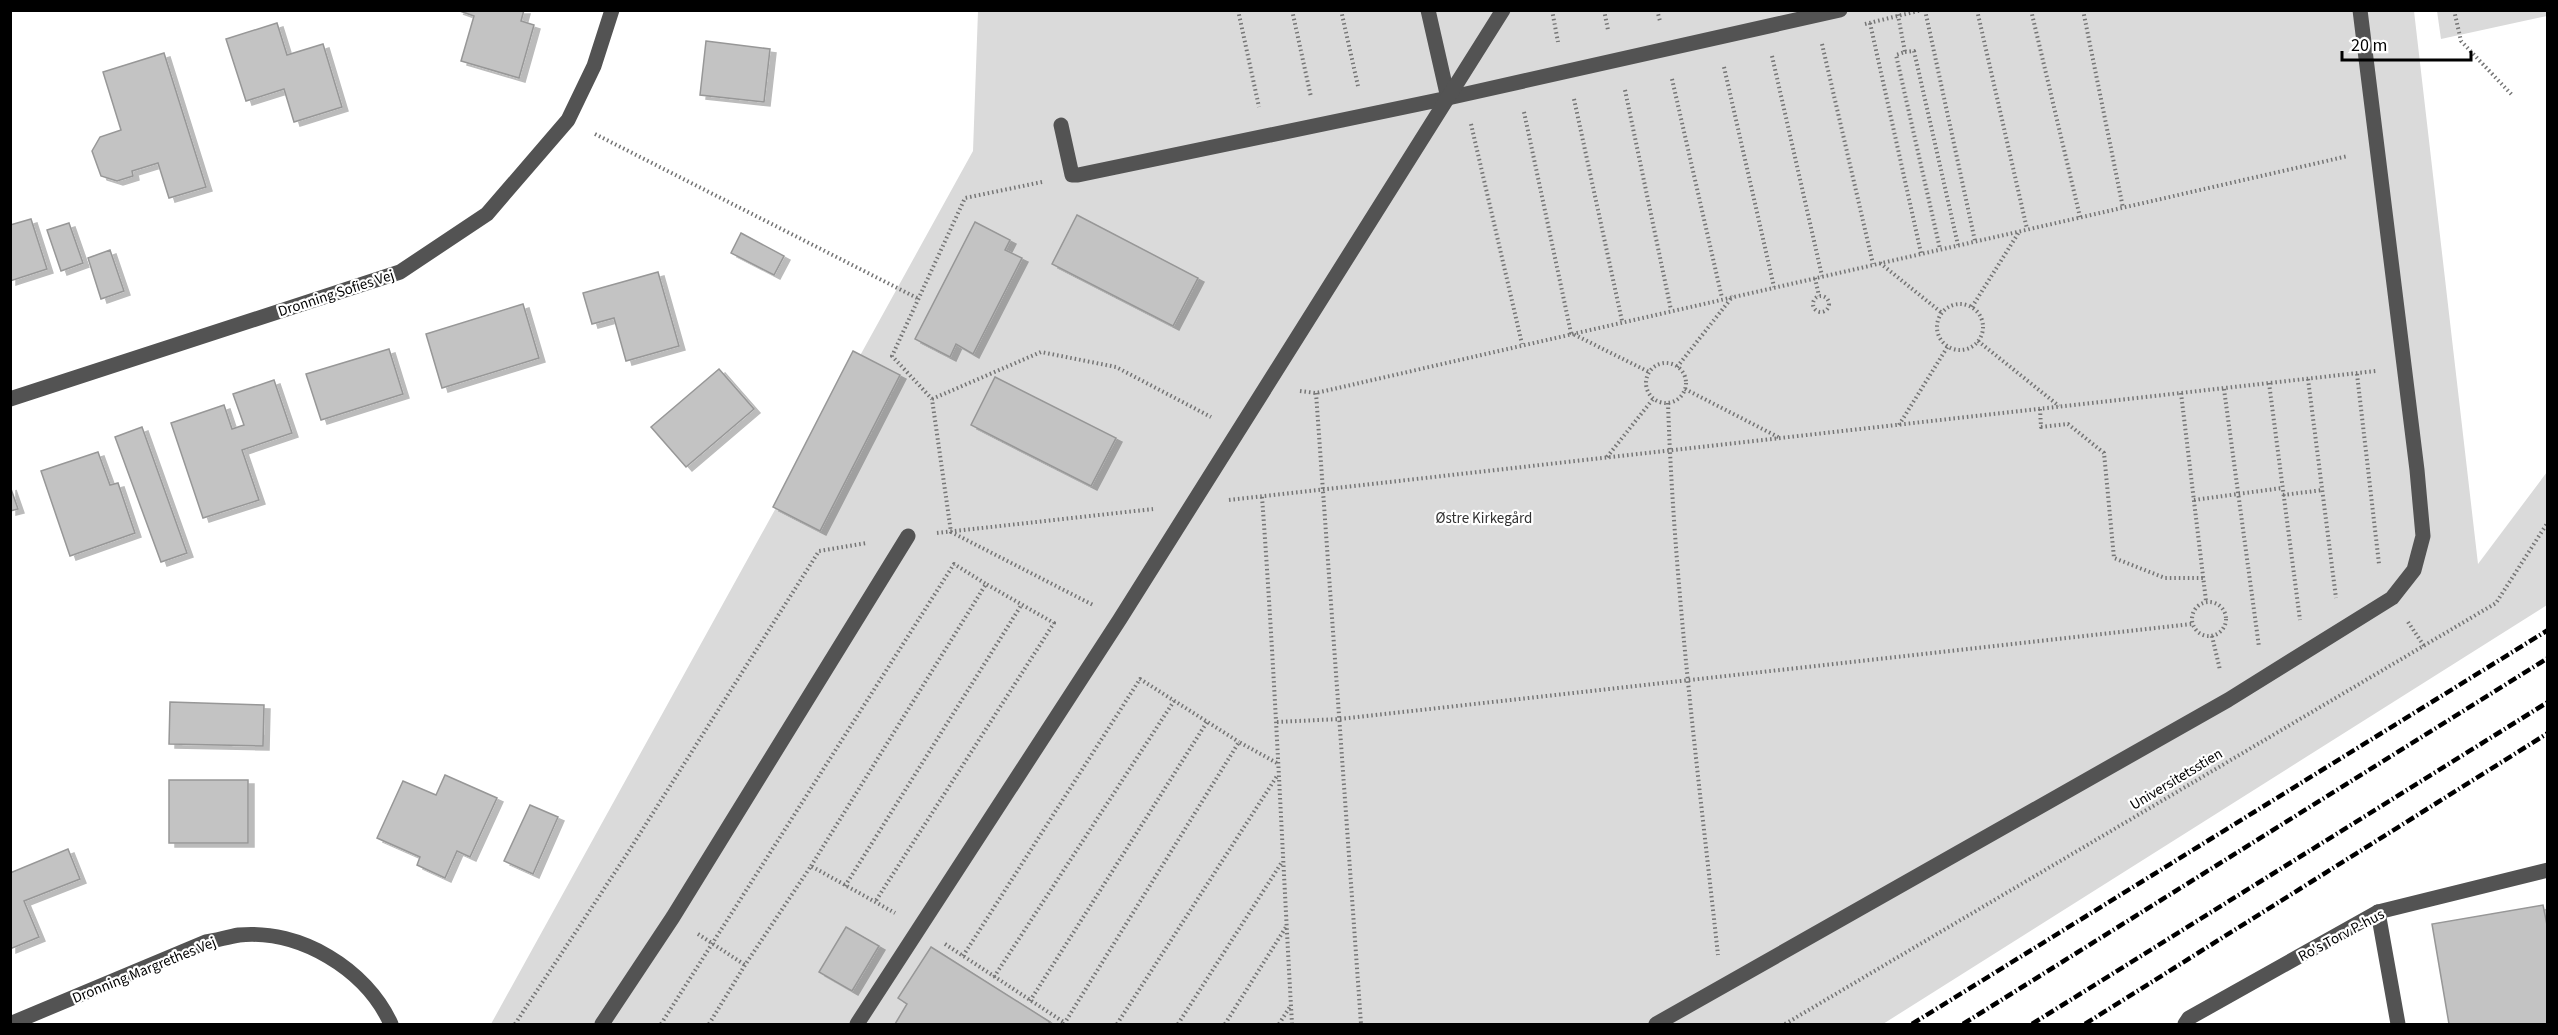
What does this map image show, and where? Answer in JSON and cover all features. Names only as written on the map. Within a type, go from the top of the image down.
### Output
[{"type":"street","name":"Dronning Sofies Vej","points":[[10,399],[400,272],[487,214],[568,120],[594,66],[612,10]]},
{"type":"street","points":[[1428,10],[1448,98]]},
{"type":"street","points":[[857,1024],[1120,619],[1503,10]]},
{"type":"street","points":[[1061,125],[1072,175],[1448,98],[1840,10]]},
{"type":"street","points":[[1656,1024],[2263,678],[2392,598],[2414,570],[2423,536],[2417,470],[2360,10]]},
{"type":"street","points":[[602,1024],[672,917],[908,536]]},
{"type":"street","name":"Ro's Torv P-hus","points":[[2185,1024],[2189,1018],[2378,912],[2547,870]]},
{"type":"street","points":[[2378,912],[2398,1024]]},
{"type":"street","name":"Dronning Margrethes Vej","points":[[10,1024],[206,942],[240,935],[286,940],[308,947],[339,962],[365,985],[386,1013],[391,1024]]},
{"type":"path","points":[[1238,10],[1265,134]]},
{"type":"path","points":[[1292,10],[1317,124]]},
{"type":"path","points":[[1341,10],[1364,115]]},
{"type":"path","points":[[1552,10],[1559,44]]},
{"type":"path","points":[[1604,10],[1609,33]]},
{"type":"path","points":[[1657,10],[1660,22]]},
{"type":"path","points":[[1897,10],[1905,52]]},
{"type":"path","points":[[1925,10],[1976,241]]},
{"type":"path","points":[[1977,10],[2027,229]]},
{"type":"path","points":[[2031,10],[2080,217]]},
{"type":"path","points":[[2083,10],[2122,207]]},
{"type":"path","points":[[2454,10],[2461,41],[2513,96]]},
{"type":"path","points":[[1870,23],[1921,253]]},
{"type":"path","points":[[1820,34],[1873,264]]},
{"type":"path","points":[[1770,46],[1822,276]]},
{"type":"path","points":[[1940,249],[1896,55],[1905,52],[1914,51],[1958,245]]},
{"type":"path","points":[[1722,57],[1774,287]]},
{"type":"path","points":[[1670,69],[1722,298]]},
{"type":"path","points":[[1623,80],[1671,310]]},
{"type":"path","points":[[1518,82],[1571,333]]},
{"type":"path","points":[[1572,92],[1622,321]]},
{"type":"path","points":[[1464,94],[1522,344]]},
{"type":"path","points":[[568,120],[917,298]]},
{"type":"path","points":[[1266,387],[1317,393],[1722,298],[2377,150]]},
{"type":"path","points":[[951,532],[932,399],[892,356],[965,198],[1072,175]]},
{"type":"path","points":[[1972,307],[2020,231]]},
{"type":"path","points":[[1880,263],[1942,313]]},
{"type":"path","points":[[1815,278],[1819,296]]},
{"type":"path","points":[[1677,367],[1734,296]]},
{"type":"path","points":[[1819,296],[1824,296],[1829,303],[1823,312],[1813,306],[1815,298],[1819,296]]},
{"type":"path","points":[[1953,305],[1972,307],[1982,319],[1983,327],[1978,341],[1960,350],[1948,346],[1942,341],[1937,327],[1942,313],[1953,305]]},
{"type":"path","points":[[1571,333],[1649,372]]},
{"type":"path","points":[[1978,341],[2060,407]]},
{"type":"path","points":[[1899,425],[1948,346]]},
{"type":"path","points":[[932,399],[1041,352],[1116,367],[1238,432]]},
{"type":"path","points":[[1659,364],[1671,364],[1677,367],[1684,377],[1685,389],[1678,399],[1668,403],[1653,399],[1647,389],[1649,372],[1659,364]]},
{"type":"path","points":[[515,1024],[627,854],[819,551],[908,536],[2403,368]]},
{"type":"path","points":[[2357,374],[2381,586],[2392,598]]},
{"type":"path","points":[[2308,379],[2340,630]]},
{"type":"path","points":[[2269,383],[2304,653]]},
{"type":"path","points":[[1685,389],[1781,438]]},
{"type":"path","points":[[2224,389],[2263,678]]},
{"type":"path","points":[[1317,393],[1361,1024]]},
{"type":"path","points":[[2181,393],[2206,601]]},
{"type":"path","points":[[1606,458],[1653,399]]},
{"type":"path","points":[[1668,403],[1669,451],[1688,680],[1722,987]]},
{"type":"path","points":[[2040,409],[2042,427],[2068,424],[2104,453],[2114,558],[2165,579],[2203,578]]},
{"type":"path","points":[[2194,500],[2282,488]]},
{"type":"path","points":[[2283,495],[2323,490]]},
{"type":"path","points":[[1262,497],[1277,722],[1277,776],[1292,1024]]},
{"type":"path","name":"Universitetsstien","points":[[1785,1024],[2496,603],[2547,522]]},
{"type":"path","points":[[951,532],[1120,619]]},
{"type":"path","points":[[661,1024],[954,564],[1054,623],[875,902]]},
{"type":"path","points":[[709,1024],[745,965],[812,866],[986,584]]},
{"type":"path","points":[[2206,601],[2221,606],[2226,616],[2224,627],[2217,634],[2207,636],[2198,632],[2192,624],[2191,617],[2196,606],[2206,601]]},
{"type":"path","points":[[845,886],[1022,604]]},
{"type":"path","points":[[1277,722],[1340,719],[2192,624]]},
{"type":"path","points":[[2413,629],[2424,646]]},
{"type":"path","points":[[963,956],[1140,680],[1277,763]]},
{"type":"path","points":[[994,977],[1174,701]]},
{"type":"path","points":[[1030,1001],[1207,722]]},
{"type":"path","points":[[812,866],[920,927],[1064,1024],[1239,742]]},
{"type":"path","points":[[1118,1024],[1277,776]]},
{"type":"path","points":[[1178,1024],[1282,861]]},
{"type":"path","points":[[672,917],[745,965]]},
{"type":"path","points":[[1225,1024],[1286,927]]},
{"type":"path","points":[[1279,1024],[1291,1005]]},
{"type":"green space","name":"Østre Kirkegård","points":[[978,11],[2414,11],[2478,564],[2547,472],[2547,605],[1883,1024],[491,1024],[973,151]]},
{"type":"green space","points":[[2437,11],[2547,11],[2547,16],[2441,39]]},
{"type":"building","points":[[457,10],[524,10],[521,21],[534,25],[519,78],[461,61],[474,16]]},
{"type":"building","points":[[277,23],[287,55],[323,44],[342,107],[294,122],[284,89],[246,101],[226,39]]},
{"type":"building","points":[[706,41],[770,49],[764,102],[700,95]]},
{"type":"building","points":[[164,53],[206,187],[169,198],[158,163],[132,171],[133,176],[117,181],[101,176],[92,151],[100,137],[121,130],[103,72]]},
{"type":"building","points":[[1077,215],[1198,278],[1173,326],[1052,264]]},
{"type":"building","points":[[31,219],[47,269],[10,281],[10,225]]},
{"type":"building","points":[[975,222],[1010,240],[1005,250],[1022,258],[973,354],[956,344],[950,357],[915,339]]},
{"type":"building","points":[[69,223],[83,263],[61,271],[47,230]]},
{"type":"building","points":[[741,233],[784,256],[774,275],[731,253]]},
{"type":"building","points":[[110,250],[124,291],[101,299],[88,258]]},
{"type":"building","points":[[658,272],[679,346],[626,361],[614,318],[592,324],[583,293]]},
{"type":"building","points":[[523,304],[539,358],[442,388],[426,334]]},
{"type":"building","points":[[389,349],[403,394],[321,420],[306,374]]},
{"type":"building","points":[[853,351],[900,375],[820,531],[773,507]]},
{"type":"building","points":[[719,369],[754,409],[686,467],[651,427]]},
{"type":"building","points":[[995,377],[1116,438],[1091,486],[971,425]]},
{"type":"building","points":[[274,380],[292,433],[242,450],[259,500],[203,518],[171,423],[224,405],[232,429],[244,425],[233,394]]},
{"type":"building","points":[[142,427],[187,553],[161,562],[115,437]]},
{"type":"building","points":[[98,452],[110,485],[118,483],[135,533],[70,556],[41,471]]},
{"type":"building","points":[[10,486],[18,509],[10,511]]},
{"type":"building","points":[[170,702],[264,705],[263,746],[169,744]]},
{"type":"building","points":[[445,775],[497,798],[470,857],[457,851],[445,878],[417,865],[420,857],[377,838],[403,781],[436,795]]},
{"type":"building","points":[[169,780],[248,780],[248,843],[169,843]]},
{"type":"building","points":[[530,805],[558,817],[533,874],[504,861]]},
{"type":"building","points":[[68,849],[80,879],[24,901],[39,937],[10,949],[10,873]]},
{"type":"building","points":[[2543,905],[2548,930],[2548,1024],[2449,1024],[2432,924]]},
{"type":"building","points":[[846,927],[879,946],[852,991],[819,972]]},
{"type":"building","points":[[931,947],[1050,1022],[1048,1024],[895,1024],[907,1004],[898,998]]},
{"type":"railway","points":[[1912,1024],[2548,630]]},
{"type":"railway","points":[[1963,1024],[2548,658]]},
{"type":"railway","points":[[2032,1024],[2548,702]]},
{"type":"railway","points":[[2085,1024],[2548,733]]}]
